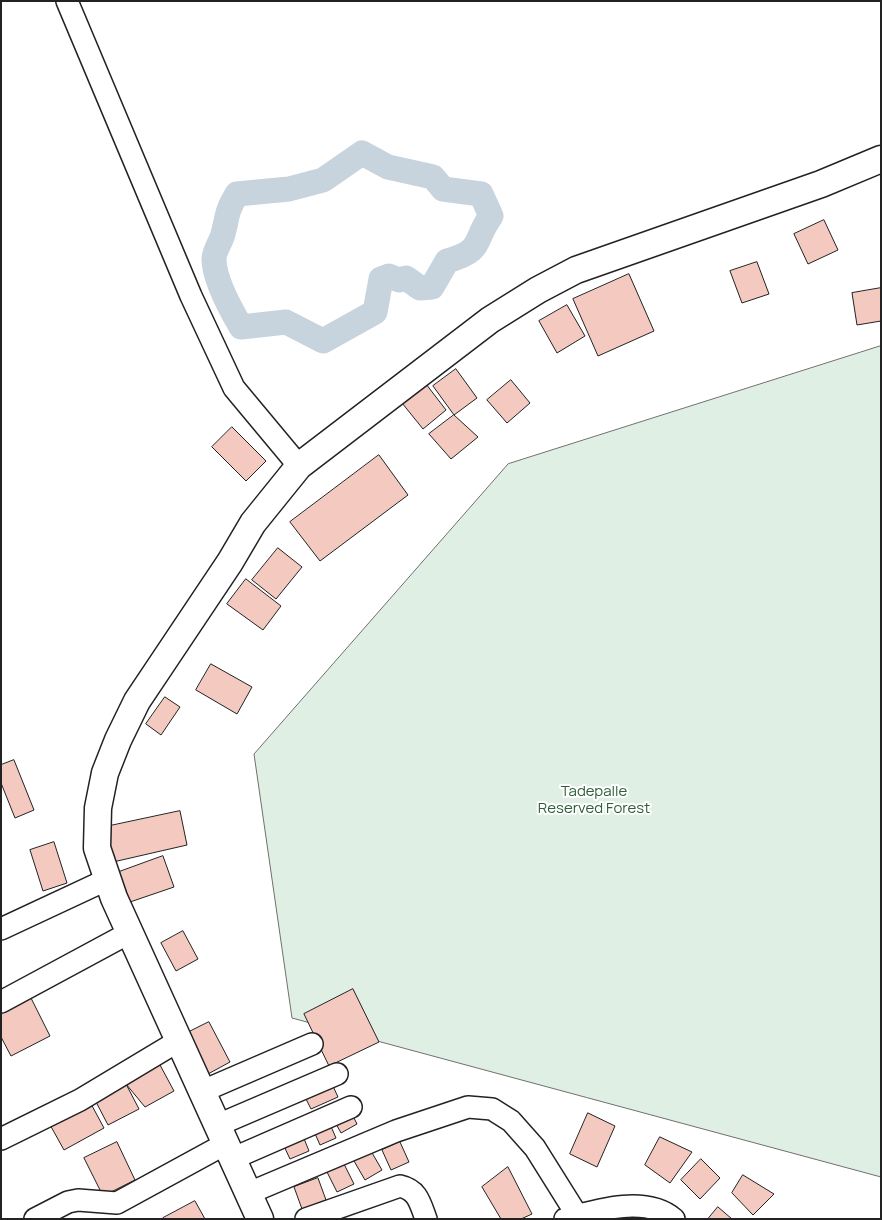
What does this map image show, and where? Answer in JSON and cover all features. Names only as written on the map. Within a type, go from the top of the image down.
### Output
[{"type":"street","points":[[66,1],[191,296],[234,388],[299,466]]},
{"type":"street","points":[[260,1219],[180,1040],[129,933],[106,880],[97,848],[98,808],[105,773],[118,740],[137,701],[254,523],[299,466],[490,320],[538,290],[576,270],[821,184],[881,159]]},
{"type":"street","points":[[1,929],[106,880]]},
{"type":"street","points":[[1,1002],[129,933]]},
{"type":"street","points":[[1,1139],[80,1100],[180,1040]]},
{"type":"street","points":[[203,1091],[312,1044]]},
{"type":"street","points":[[35,1219],[68,1202],[116,1203],[226,1142],[337,1074]]},
{"type":"street","points":[[226,1142],[351,1107]]},
{"type":"street","points":[[249,1193],[396,1131],[468,1107],[492,1109],[511,1121],[535,1148],[571,1217],[627,1206],[665,1211],[674,1219]]},
{"type":"street","points":[[306,1219],[400,1186],[411,1188],[416,1194],[426,1219]]},
{"type":"green space","name":"Tadepalle Reserved Forest","points":[[881,346],[881,1177],[292,1018],[254,754],[508,464]]},
{"type":"building","points":[[824,220],[838,250],[808,264],[794,234]]},
{"type":"building","points":[[757,262],[769,294],[742,303],[730,271]]},
{"type":"building","points":[[629,274],[654,331],[598,356],[573,299]]},
{"type":"building","points":[[881,288],[881,321],[857,325],[852,293]]},
{"type":"building","points":[[567,305],[585,336],[557,353],[539,321]]},
{"type":"building","points":[[456,369],[477,398],[454,415],[433,386]]},
{"type":"building","points":[[511,380],[530,403],[507,423],[487,400]]},
{"type":"building","points":[[426,384],[446,410],[423,429],[402,403]]},
{"type":"building","points":[[454,415],[478,437],[451,459],[429,434]]},
{"type":"building","points":[[232,427],[266,461],[246,481],[212,447]]},
{"type":"building","points":[[379,455],[408,495],[320,561],[290,522]]},
{"type":"building","points":[[278,548],[302,567],[276,599],[252,580]]},
{"type":"building","points":[[246,579],[281,606],[263,630],[227,604]]},
{"type":"building","points":[[211,664],[252,687],[237,714],[196,690]]},
{"type":"building","points":[[165,697],[180,707],[161,735],[146,724]]},
{"type":"building","points":[[14,760],[34,810],[15,818],[1,783],[1,765]]},
{"type":"building","points":[[180,811],[187,845],[113,862],[105,827]]},
{"type":"building","points":[[54,842],[67,883],[43,891],[30,850]]},
{"type":"building","points":[[163,856],[174,887],[130,902],[119,872]]},
{"type":"building","points":[[183,931],[198,959],[176,971],[161,943]]},
{"type":"building","points":[[353,989],[379,1042],[329,1066],[304,1014]]},
{"type":"building","points":[[30,996],[50,1036],[11,1056],[1,1037],[1,1012]]},
{"type":"building","points":[[209,1022],[230,1062],[208,1074],[187,1033]]},
{"type":"building","points":[[160,1065],[174,1091],[145,1107],[126,1084]]},
{"type":"building","points":[[126,1084],[139,1109],[108,1125],[95,1100]]},
{"type":"building","points":[[332,1084],[338,1097],[311,1109],[305,1097]]},
{"type":"building","points":[[90,1102],[104,1128],[64,1150],[49,1123]]},
{"type":"building","points":[[588,1113],[615,1126],[597,1167],[570,1154]]},
{"type":"building","points":[[352,1114],[357,1124],[341,1133],[335,1122]]},
{"type":"building","points":[[329,1122],[336,1138],[320,1145],[313,1129]]},
{"type":"building","points":[[303,1136],[309,1151],[290,1159],[283,1144]]},
{"type":"building","points":[[660,1137],[692,1152],[670,1183],[645,1165]]},
{"type":"building","points":[[117,1142],[135,1180],[103,1196],[84,1158]]},
{"type":"building","points":[[400,1142],[409,1162],[391,1170],[382,1150]]},
{"type":"building","points":[[371,1151],[382,1170],[365,1180],[354,1161]]},
{"type":"building","points":[[701,1159],[720,1178],[700,1199],[681,1180]]},
{"type":"building","points":[[344,1164],[354,1184],[337,1192],[327,1172]]},
{"type":"building","points":[[508,1167],[532,1214],[521,1219],[501,1219],[482,1187]]},
{"type":"building","points":[[743,1175],[774,1194],[753,1215],[732,1193]]},
{"type":"building","points":[[318,1178],[326,1200],[302,1209],[294,1187]]},
{"type":"building","points":[[195,1201],[205,1219],[163,1219],[163,1218]]},
{"type":"building","points":[[718,1207],[732,1219],[708,1219]]},
{"type":"waterway","points":[[362,153],[388,167],[433,177],[443,189],[481,194],[491,216],[473,249],[447,261],[432,287],[420,288],[406,278],[399,280],[389,276],[381,279],[375,312],[323,341],[286,322],[241,327],[220,285],[214,259],[229,210],[237,194],[289,189],[323,180],[362,153]]}]
